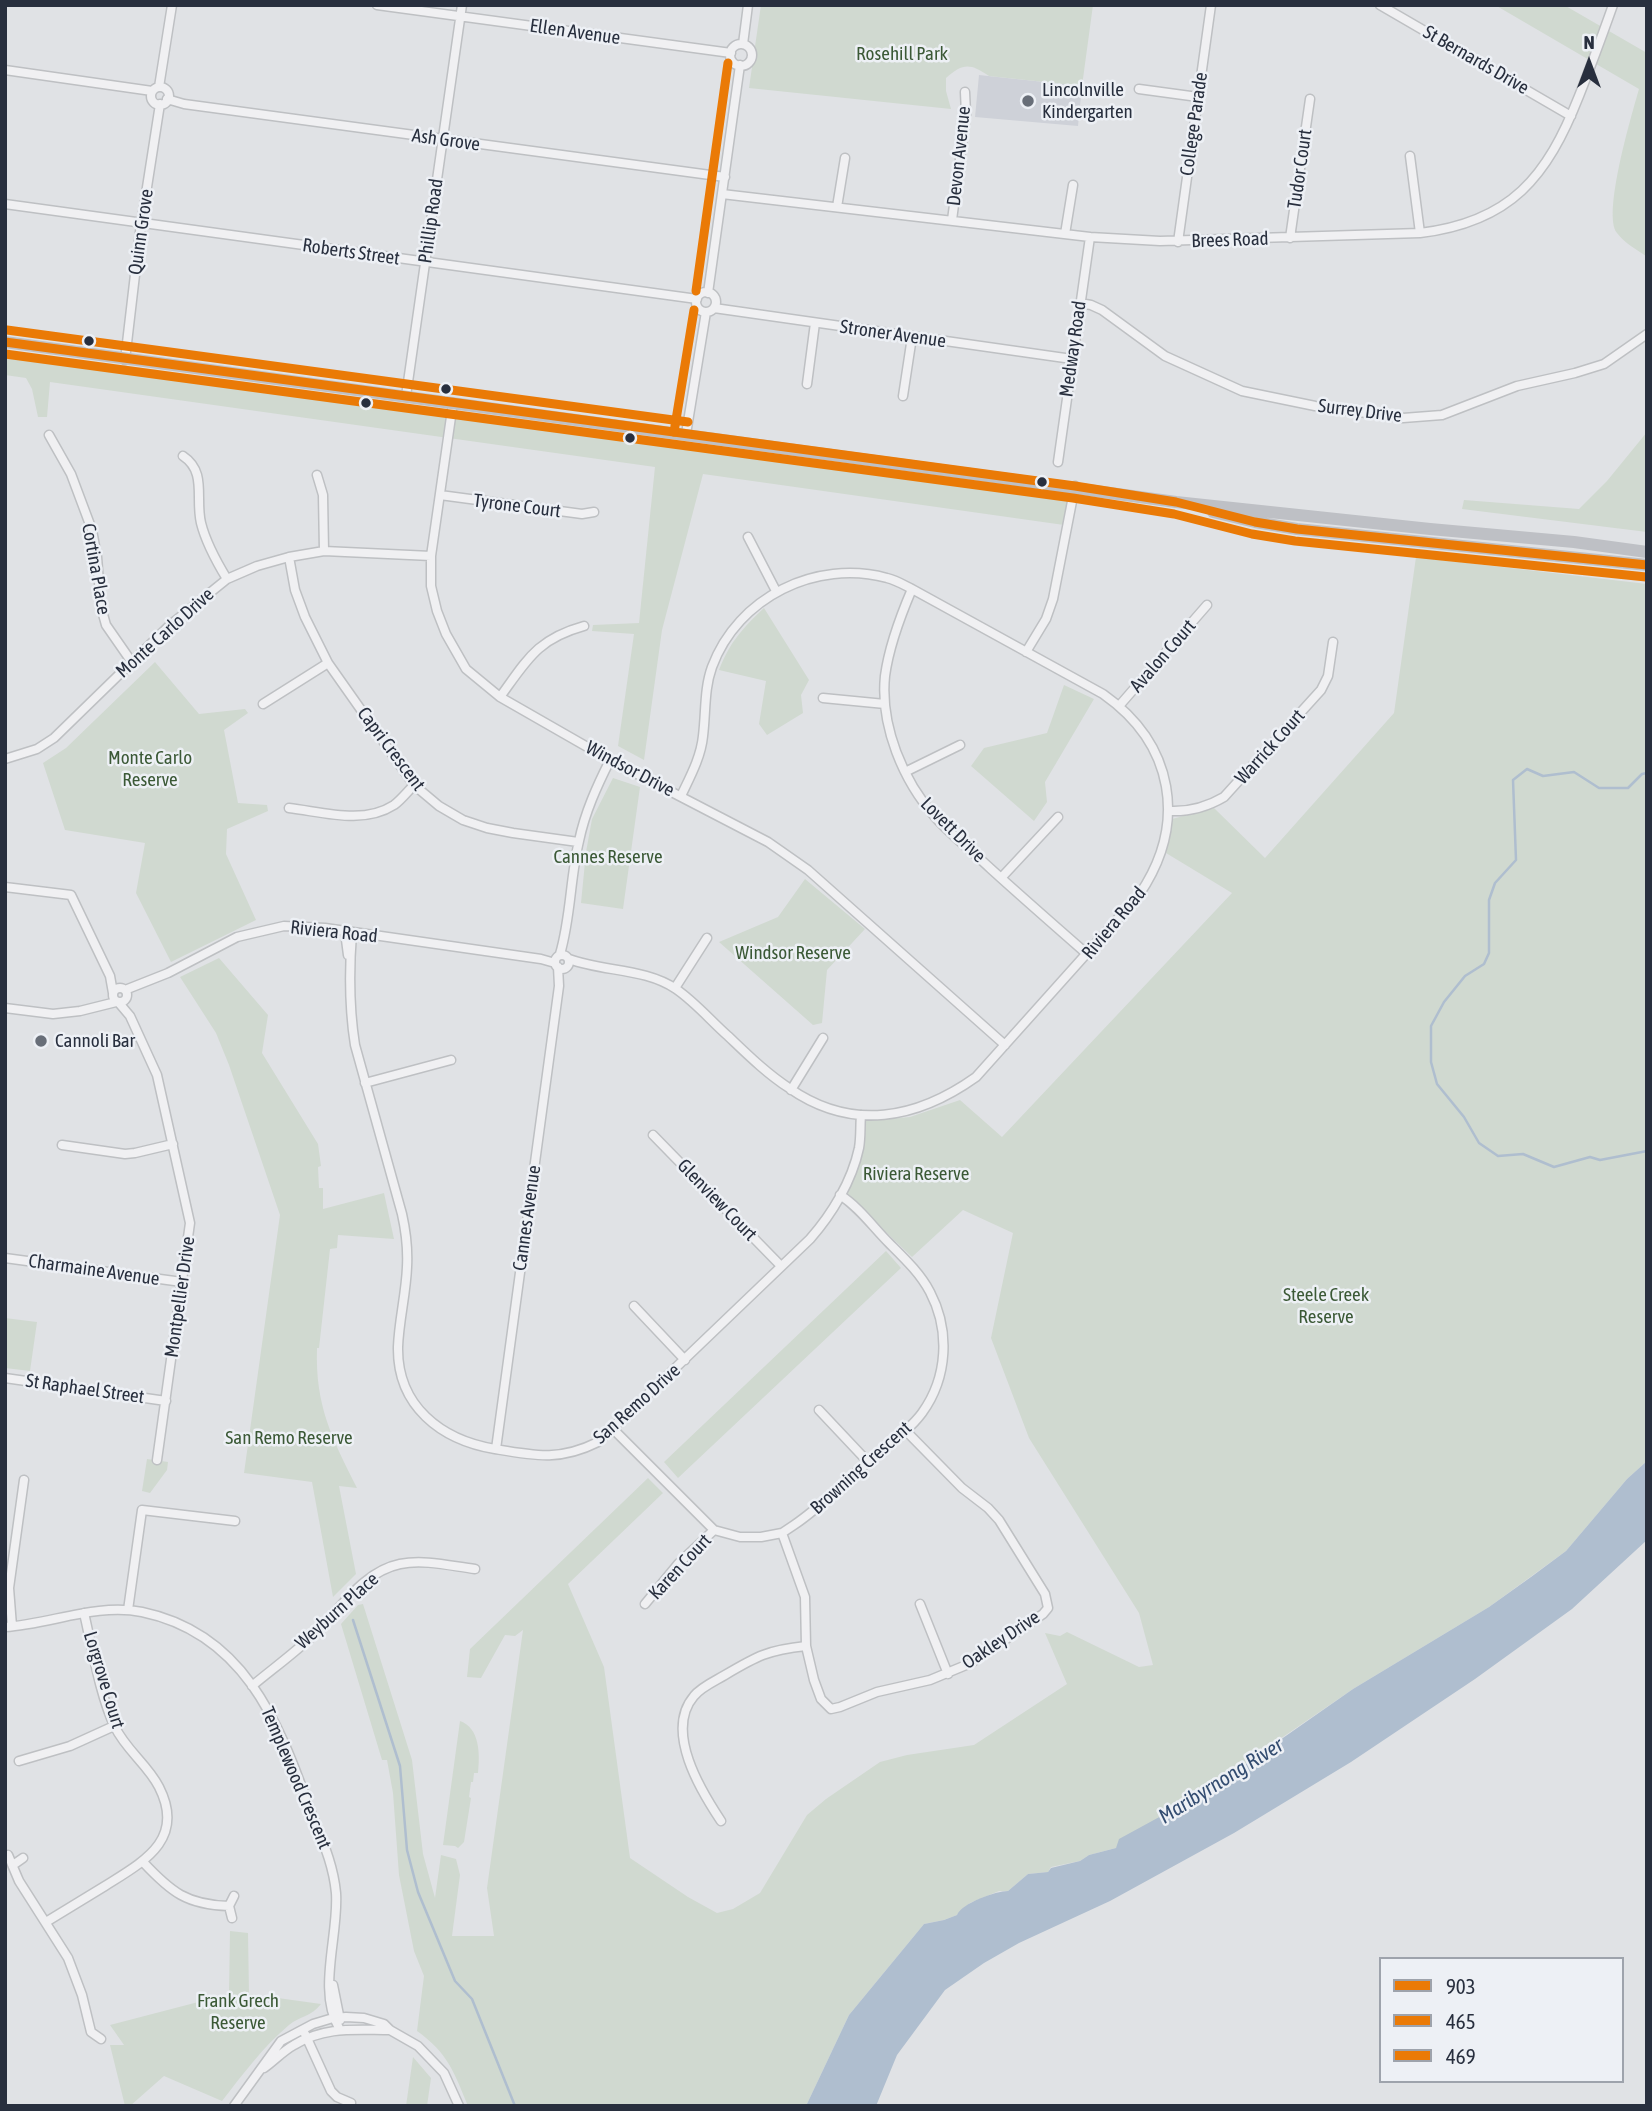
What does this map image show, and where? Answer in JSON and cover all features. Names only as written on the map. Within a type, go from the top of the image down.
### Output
[{"type":"main road","points":[[5,342],[1075,486],[1176,502],[1574,542],[1647,552]]},
{"type":"main road","points":[[1176,502],[1255,522],[1297,529],[1647,565]]},
{"type":"street","points":[[5,70],[156,89],[166,90],[164,102],[151,99],[156,89],[172,5]]},
{"type":"street","name":"Ellen Avenue","points":[[377,5],[731,53]]},
{"type":"street","name":"Phillip Road","points":[[406,396],[462,5]]},
{"type":"street","points":[[743,44],[748,5]]},
{"type":"street","name":"College Parade","points":[[1178,242],[1211,5]]},
{"type":"street","name":"St Bernards Drive","points":[[1380,5],[1571,116]]},
{"type":"street","name":"Brees Road","points":[[722,194],[1090,237],[1178,242],[1420,233],[1450,229],[1496,211],[1516,197],[1550,158],[1571,116],[1613,5]]},
{"type":"street","points":[[743,44],[750,48],[752,54],[750,61],[740,65],[732,60],[731,53],[737,45],[743,44]]},
{"type":"street","points":[[708,293],[740,65]]},
{"type":"street","points":[[1139,89],[1198,97]]},
{"type":"street","name":"Devon Avenue","points":[[952,220],[966,114],[965,92]]},
{"type":"street","name":"Tudor Court","points":[[1290,239],[1310,99]]},
{"type":"street","name":"Ash Grove","points":[[164,102],[725,177]]},
{"type":"street","name":"Quinn Grove","points":[[125,360],[142,223],[164,102]]},
{"type":"street","points":[[1410,156],[1420,233]]},
{"type":"street","points":[[837,207],[845,158]]},
{"type":"street","points":[[1065,234],[1073,185]]},
{"type":"street","name":"Roberts Street","points":[[5,204],[697,299]]},
{"type":"street","name":"Medway Road","points":[[1058,462],[1090,237]]},
{"type":"street","points":[[708,293],[715,298],[715,308],[706,312],[698,308],[697,299],[701,294],[708,293]]},
{"type":"street","name":"Surrey Drive","points":[[1080,303],[1102,310],[1166,356],[1242,391],[1315,406],[1403,418],[1442,415],[1517,386],[1604,364],[1647,334]]},
{"type":"street","name":"Stroner Avenue","points":[[715,308],[1072,359]]},
{"type":"street","points":[[687,434],[706,312]]},
{"type":"street","points":[[807,384],[815,323]]},
{"type":"street","points":[[903,396],[912,337]]},
{"type":"street","name":"Windsor Drive","points":[[453,403],[431,556],[431,586],[446,634],[466,668],[500,698],[610,760],[768,842],[808,870],[1005,1045]]},
{"type":"street","name":"Cortina Place","points":[[49,435],[71,474],[92,530],[101,607],[107,625],[131,662]]},
{"type":"street","points":[[183,456],[193,463],[197,472],[200,522],[210,549],[227,579]]},
{"type":"street","points":[[317,475],[323,495],[324,551]]},
{"type":"street","points":[[1026,652],[1046,619],[1054,599],[1075,486]]},
{"type":"street","name":"Tyrone Court","points":[[440,495],[582,514],[594,512]]},
{"type":"street","points":[[748,537],[776,591]]},
{"type":"street","name":"Monte Carlo Drive","points":[[5,759],[37,749],[54,738],[131,662],[204,596],[227,579],[257,566],[324,551],[431,556]]},
{"type":"street","name":"Capri Crescent","points":[[289,557],[295,590],[328,663],[414,785],[439,806],[463,820],[513,833],[578,842]]},
{"type":"street","name":"Riviera Road","points":[[5,1008],[53,1014],[99,1006],[225,943],[258,930],[291,926],[349,932],[636,973],[675,988],[769,1074],[815,1104],[861,1115],[902,1114],[954,1093],[976,1077],[1139,895],[1150,880],[1164,846],[1169,811],[1164,774],[1156,755],[1136,722],[1119,706],[1103,694],[912,589],[890,578],[861,573],[803,580],[776,591],[756,604],[738,622],[724,641],[712,666],[707,684],[700,749],[681,796]]},
{"type":"street","name":"Lovett Drive","points":[[912,589],[890,648],[885,677],[885,704],[890,732],[911,785],[937,820],[1087,954]]},
{"type":"street","name":"Avalon Court","points":[[1119,706],[1207,606]]},
{"type":"street","points":[[500,698],[523,665],[542,645],[559,633],[584,626]]},
{"type":"street","name":"Warrick Court","points":[[1169,811],[1189,811],[1210,805],[1224,797],[1321,690],[1328,676],[1333,642]]},
{"type":"street","points":[[263,704],[328,663]]},
{"type":"street","points":[[823,698],[885,704]]},
{"type":"street","points":[[905,772],[960,745]]},
{"type":"street","name":"Cannes Avenue","points":[[496,1449],[578,842],[586,812],[610,760]]},
{"type":"street","points":[[289,808],[361,816],[396,804],[414,785]]},
{"type":"street","points":[[1001,878],[1058,817]]},
{"type":"street","name":"Montpellier Drive","points":[[5,887],[71,895],[157,1074],[190,1223],[157,1460]]},
{"type":"street","name":"San Remo Drive","points":[[349,932],[345,946],[349,958],[351,1018],[365,1083],[407,1238],[408,1267],[398,1346],[400,1368],[408,1391],[421,1412],[437,1428],[457,1439],[496,1449],[558,1456],[578,1452],[598,1442],[810,1239],[828,1218],[859,1147],[861,1115]]},
{"type":"street","points":[[675,988],[707,938]]},
{"type":"street","points":[[791,1090],[823,1038]]},
{"type":"street","points":[[365,1083],[452,1060]]},
{"type":"street","name":"Glenview Court","points":[[653,1135],[781,1266]]},
{"type":"street","points":[[62,1145],[125,1154],[173,1144]]},
{"type":"street","name":"Browning Crescent","points":[[715,1530],[740,1537],[761,1537],[782,1532],[806,1517],[905,1430],[922,1413],[936,1388],[943,1362],[944,1335],[939,1312],[929,1290],[914,1268],[854,1205],[838,1198]]},
{"type":"street","name":"Charmaine Avenue","points":[[5,1258],[183,1282]]},
{"type":"street","points":[[634,1306],[685,1360]]},
{"type":"street","name":"St Raphael Street","points":[[5,1378],[166,1401]]},
{"type":"street","points":[[819,1410],[867,1462]]},
{"type":"street","points":[[613,1429],[715,1530]]},
{"type":"street","name":"Oakley Drive","points":[[782,1532],[805,1597],[806,1646],[821,1699],[831,1709],[877,1692],[948,1674],[971,1664],[1043,1614],[1048,1608],[1048,1601],[999,1520],[962,1488],[905,1430]]},
{"type":"street","points":[[8,1627],[9,1588],[24,1480]]},
{"type":"street","points":[[128,1610],[142,1510],[235,1521]]},
{"type":"street","name":"Karen Court","points":[[645,1604],[678,1564],[715,1530]]},
{"type":"street","name":"Weyburn Place","points":[[252,1686],[310,1638],[357,1589],[379,1572],[393,1566],[417,1562],[475,1569]]},
{"type":"street","points":[[920,1604],[948,1674]]},
{"type":"street","name":"Templewood Crescent","points":[[8,1627],[84,1613],[128,1610],[172,1621],[196,1632],[234,1662],[277,1725],[331,1864],[336,1911],[330,1998],[339,2028]]},
{"type":"street","name":"Lorgrove Court","points":[[46,1922],[143,1862],[156,1850],[167,1825],[166,1809],[155,1780],[130,1751],[114,1726],[84,1613]]},
{"type":"street","points":[[720,1821],[692,1774],[682,1725],[686,1710],[693,1697],[705,1687],[751,1660],[767,1652],[806,1646]]},
{"type":"street","points":[[19,1761],[70,1746],[114,1726]]},
{"type":"street","points":[[8,1855],[19,1881],[73,1970],[91,2032],[101,2039]]},
{"type":"street","points":[[13,1865],[23,1858]]},
{"type":"street","points":[[143,1862],[166,1886],[185,1898],[207,1905],[229,1906]]},
{"type":"street","points":[[232,1918],[229,1906],[234,1896]]},
{"type":"street","points":[[234,2106],[276,2046],[302,2028],[337,2018],[374,2020],[418,2046],[437,2063],[451,2085],[459,2106]]},
{"type":"street","points":[[302,2028],[335,2101],[351,2103]]},
{"type":"street","points":[[263,2068],[307,2038],[339,2028],[390,2030]]},
{"type":"street","points":[[81,2037],[91,2032]]},
{"type":"shaded area","name":"Lincolnville Kindergarten","points":[[979,75],[1082,86],[1078,126],[975,117]]},
{"type":"green space","name":"Rosehill Park","points":[[761,5],[1093,5],[1082,86],[989,76],[967,66],[946,78],[951,109],[749,88]]},
{"type":"green space","points":[[1495,5],[1564,5],[1647,53],[1647,257],[1620,237],[1613,222],[1620,163],[1639,89]]},
{"type":"green space","points":[[5,350],[1068,499],[1064,525],[703,474],[662,630],[644,760],[618,746],[634,634],[592,631],[593,625],[639,623],[655,467],[50,382],[47,417],[38,417],[32,389],[26,378],[5,375]]},
{"type":"green space","points":[[1647,432],[1647,532],[1462,509],[1464,500],[1579,509],[1607,481]]},
{"type":"green space","name":"Steele Creek Reserve","points":[[1416,557],[1647,584],[1647,1461],[1627,1479],[1566,1551],[1489,1607],[1353,1689],[1265,1752],[1202,1789],[1116,1848],[1089,1855],[1080,1861],[1051,1867],[1048,1872],[1028,1874],[1008,1891],[999,1891],[970,1903],[957,1915],[924,1924],[849,2015],[806,2106],[468,2106],[443,2055],[417,2031],[424,1976],[414,1951],[399,1875],[393,1793],[387,1760],[382,1760],[341,1624],[358,1605],[363,1604],[412,1760],[423,1854],[435,1898],[441,1855],[456,1859],[460,1875],[452,1936],[494,1936],[487,1888],[523,1630],[515,1636],[505,1635],[481,1678],[467,1677],[470,1649],[648,1478],[663,1493],[568,1584],[604,1667],[630,1858],[717,1913],[733,1909],[760,1893],[807,1815],[880,1762],[974,1745],[1067,1684],[1045,1633],[1060,1636],[1067,1632],[1139,1667],[1153,1665],[1139,1613],[1029,1438],[991,1338],[1013,1233],[963,1210],[912,1257],[847,1195],[863,1150],[866,1121],[910,1117],[960,1100],[1002,1137],[1232,893],[1166,853],[1172,819],[1214,808],[1265,858],[1394,713]]},
{"type":"green space","points":[[764,608],[809,680],[801,695],[803,713],[767,735],[759,724],[766,681],[719,670],[737,636]]},
{"type":"green space","name":"Monte Carlo Reserve","points":[[155,662],[199,714],[245,709],[248,713],[224,730],[238,803],[267,805],[268,811],[227,829],[226,854],[256,920],[171,962],[136,893],[145,843],[65,830],[43,763],[66,748]]},
{"type":"green space","points":[[1064,685],[1094,699],[1045,782],[1047,802],[1034,821],[971,766],[984,748],[1047,733]]},
{"type":"green space","name":"Cannes Reserve","points":[[613,778],[640,787],[623,909],[581,903],[592,819]]},
{"type":"green space","name":"Windsor Reserve","points":[[805,879],[865,929],[827,970],[822,1023],[813,1025],[719,942],[778,917]]},
{"type":"green space","name":"San Remo Reserve","points":[[219,958],[268,1015],[262,1053],[318,1144],[321,1166],[318,1167],[319,1188],[323,1188],[323,1209],[384,1193],[394,1239],[338,1235],[337,1248],[330,1249],[317,1348],[319,1387],[333,1437],[357,1488],[339,1486],[356,1574],[333,1597],[312,1482],[244,1473],[280,1215],[216,1033],[180,977]]},
{"type":"green space","points":[[886,1251],[901,1268],[678,1478],[664,1462]]},
{"type":"green space","points":[[5,1318],[37,1322],[30,1371],[5,1368]]},
{"type":"green space","points":[[147,1459],[168,1462],[167,1470],[150,1493],[142,1491]]},
{"type":"green space","points":[[460,1721],[472,1729],[479,1758],[478,1773],[474,1773],[471,1782],[464,1842],[458,1848],[443,1845]]},
{"type":"green space","name":"Frank Grech Reserve","points":[[230,1931],[248,1933],[249,1994],[321,2004],[280,2033],[222,2101],[164,2076],[130,2106],[125,2106],[110,2045],[124,2045],[110,2025],[229,1994]]},
{"type":"green space","points":[[413,2057],[431,2078],[427,2106],[406,2106]]},
{"type":"water","name":"Maribyrnong River","points":[[1647,1461],[1647,1540],[1572,1609],[1475,1679],[1351,1762],[1234,1833],[1110,1901],[1019,1943],[945,1990],[897,2055],[876,2106],[806,2106],[849,2015],[924,1924],[957,1915],[965,1906],[980,1898],[1008,1891],[1028,1874],[1048,1872],[1051,1868],[1116,1848],[1119,1839],[1230,1775],[1353,1689],[1489,1607],[1566,1551],[1627,1479]]},
{"type":"waterway","points":[[1647,773],[1642,774],[1628,788],[1599,788],[1574,772],[1543,776],[1527,769],[1513,780],[1516,860],[1495,883],[1489,900],[1489,953],[1484,964],[1465,976],[1444,1002],[1431,1026],[1431,1062],[1437,1084],[1464,1117],[1479,1143],[1498,1156],[1523,1154],[1554,1167],[1590,1157],[1600,1160],[1647,1151]]},
{"type":"waterway","points":[[353,1620],[400,1766],[407,1850],[418,1892],[455,1981],[472,1999],[515,2106]]},
{"type":"transit line","name":"469","points":[[696,291],[728,63]]},
{"type":"transit line","name":"469","points":[[674,432],[694,310]]},
{"type":"transit line","name":"469","points":[[7,330],[688,422]]},
{"type":"transit line","name":"903","points":[[5,342],[1075,486],[1176,502],[1255,522],[1297,529],[1647,565]]},
{"type":"transit line","name":"465","points":[[5,354],[1073,498],[1174,514],[1252,534],[1295,541],[1646,577]]},
{"type":"place","name":"Lincolnville Kindergarten","points":[[1028,101]]},
{"type":"place","name":"Cannoli Bar","points":[[41,1041]]},
{"type":"park label","name":"Riviera Reserve","points":[[916,1174]]}]
